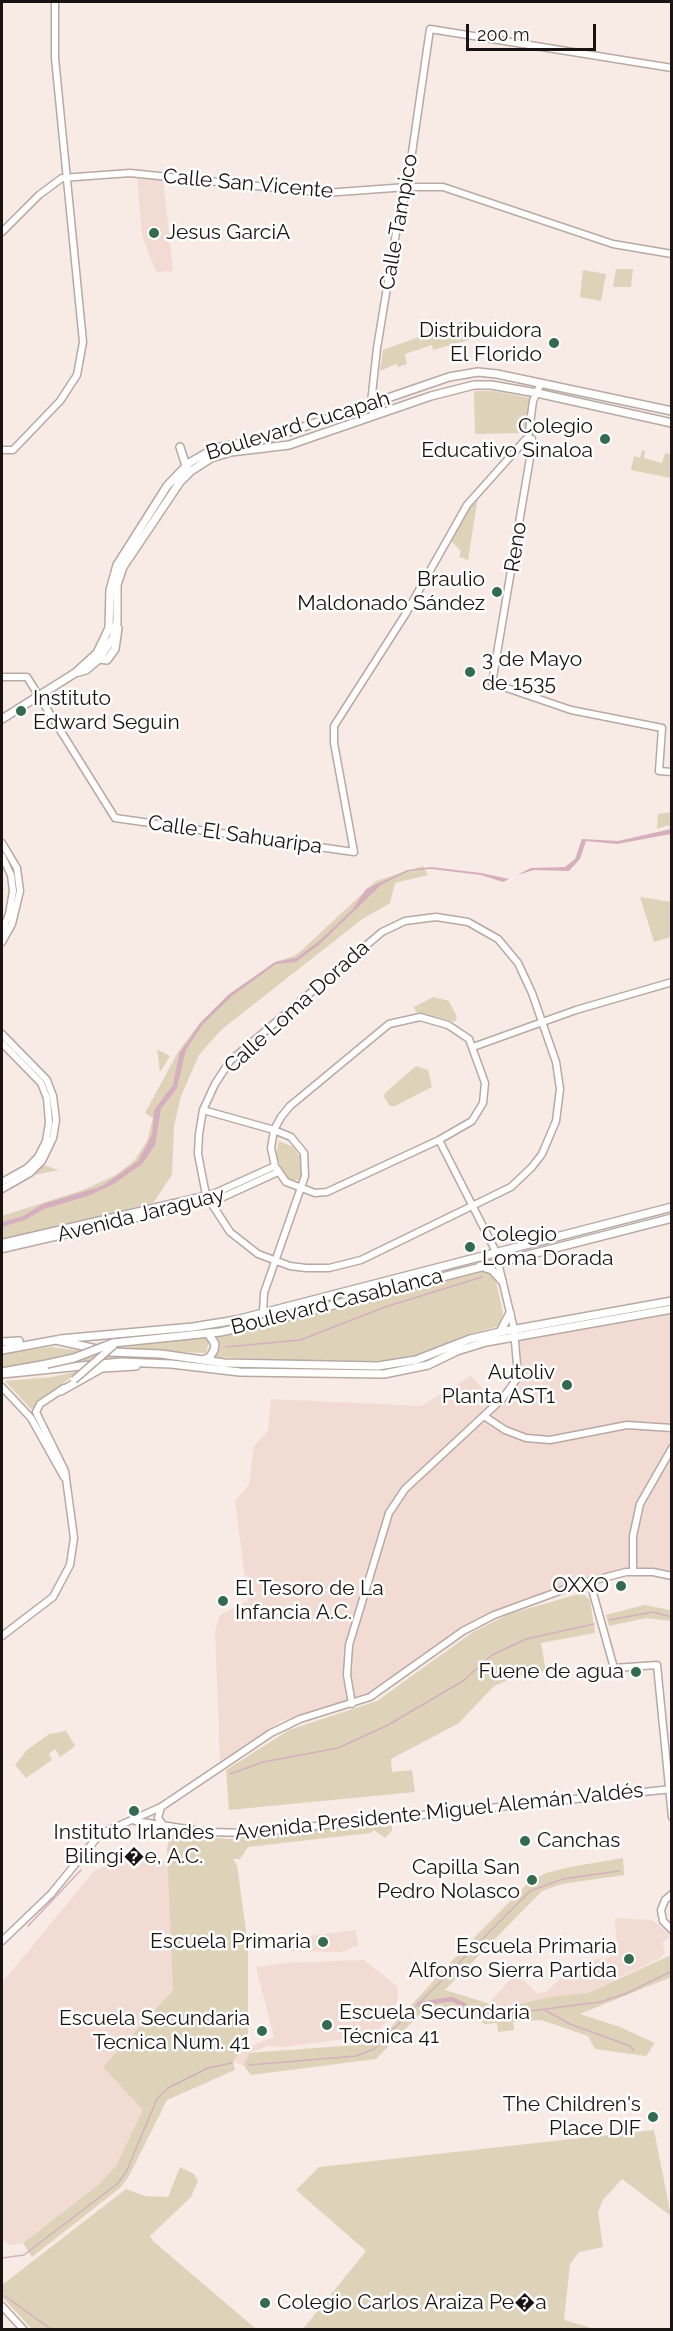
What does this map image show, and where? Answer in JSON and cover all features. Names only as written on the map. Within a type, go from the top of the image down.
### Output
[{"type":"main road","name":"Boulevard Cucapah","points":[[75,673],[97,653],[107,635],[114,571],[167,486],[186,466],[220,446],[274,438],[464,374],[497,374],[672,411]]},
{"type":"main road","name":"Boulevard Cucapah","points":[[75,673],[86,670],[99,659],[113,638],[117,622],[116,591],[120,573],[168,500],[191,471],[219,455],[289,445],[457,388],[474,385],[491,385],[672,423]]},
{"type":"main road","points":[[180,447],[186,466]]},
{"type":"main road","points":[[168,500],[167,486],[177,487]]},
{"type":"main road","points":[[2,719],[75,673]]},
{"type":"main road","name":"Boulevard Casablanca","points":[[30,1343],[209,1325],[263,1313],[495,1250],[672,1206]]},
{"type":"main road","name":"Boulevard Casablanca","points":[[2,1373],[74,1358],[121,1342],[208,1333],[267,1322],[672,1218]]},
{"type":"main road","points":[[480,1266],[492,1270],[502,1281]]},
{"type":"main road","points":[[56,1340],[110,1352],[161,1354],[201,1360],[378,1366],[401,1364],[470,1339],[500,1332],[514,1333],[525,1327],[672,1301]]},
{"type":"main road","points":[[2,1373],[40,1372],[93,1363],[148,1363],[240,1372],[384,1374],[412,1370],[471,1346],[514,1333],[672,1309]]},
{"type":"main road","points":[[500,1332],[511,1315],[525,1327]]},
{"type":"main road","points":[[201,1360],[210,1357],[214,1350],[215,1344],[208,1333]]},
{"type":"main road","points":[[2,1342],[30,1343]]},
{"type":"main road","points":[[2,1350],[30,1343]]},
{"type":"main road","points":[[61,1390],[102,1368],[133,1367],[148,1363]]},
{"type":"main road","points":[[181,1365],[185,1363],[254,1370],[300,1365]]},
{"type":"street","points":[[2,450],[13,450],[60,401],[77,375],[83,342],[55,58],[55,2]]},
{"type":"street","name":"Calle Tampico","points":[[374,415],[371,404],[383,310],[407,187],[429,31],[672,68]]},
{"type":"street","name":"Calle San Vicente","points":[[66,177],[130,173],[326,193],[407,187],[443,187],[614,244],[672,254]]},
{"type":"street","points":[[2,232],[39,195],[66,177]]},
{"type":"street","name":"Reno","points":[[541,383],[536,395],[529,441],[531,452],[492,683],[571,710],[662,728],[659,771],[672,772]]},
{"type":"street","name":"Calle El Sahuaripa","points":[[39,696],[115,818],[354,852],[334,743],[334,726],[405,615],[467,505],[529,441]]},
{"type":"street","points":[[2,677],[26,676],[39,696]]},
{"type":"street","points":[[2,843],[17,868],[20,891],[12,924],[2,942]]},
{"type":"street","points":[[2,856],[11,875],[13,891],[9,914],[2,932]]},
{"type":"street","name":"Calle Loma Dorada","points":[[436,917],[468,922],[498,939],[518,963],[544,1022],[559,1075],[556,1120],[542,1154],[511,1187],[374,1255],[342,1266],[306,1268],[274,1261],[258,1254],[238,1239],[207,1199],[198,1154],[203,1110],[214,1084],[230,1061],[382,932],[405,921],[436,917]]},
{"type":"street","points":[[473,1047],[672,982]]},
{"type":"street","points":[[420,1017],[436,1020],[470,1039],[485,1083],[483,1103],[472,1121],[439,1140],[327,1192],[315,1193],[285,1182],[276,1169],[271,1148],[274,1130],[290,1106],[389,1024],[420,1017]]},
{"type":"street","points":[[2,1034],[47,1080],[53,1096],[56,1120],[53,1138],[42,1161],[30,1173],[2,1189]]},
{"type":"street","points":[[2,1042],[41,1083],[47,1098],[49,1122],[46,1141],[38,1157],[27,1168],[2,1182]]},
{"type":"street","points":[[203,1110],[291,1137],[304,1153],[305,1176],[264,1293],[263,1313]]},
{"type":"street","points":[[352,1704],[347,1675],[349,1645],[389,1513],[413,1481],[503,1398],[518,1377],[511,1315],[495,1250],[439,1140]]},
{"type":"street","name":"Avenida Jaraguay","points":[[2,1249],[207,1199],[276,1169]]},
{"type":"street","name":"Avenida Jaraguay","points":[[2,1243],[207,1199]]},
{"type":"street","points":[[2,1636],[47,1603],[58,1591],[69,1571],[74,1538],[65,1477],[60,1459],[36,1412],[40,1404],[74,1380],[113,1344]]},
{"type":"street","points":[[2,1387],[31,1418],[65,1477]]},
{"type":"street","points":[[484,1416],[505,1430],[526,1438],[550,1440],[627,1425],[672,1428]]},
{"type":"street","points":[[633,1572],[633,1536],[640,1504],[672,1448]]},
{"type":"street","points":[[2,1941],[51,1894],[100,1834],[134,1821],[161,1807],[271,1733],[300,1719],[352,1704],[377,1693],[464,1631],[487,1618],[590,1582],[633,1572],[672,1576]]},
{"type":"street","points":[[590,1582],[614,1668],[657,1665],[672,1817]]},
{"type":"street","name":"Avenida Presidente Miguel Alemán Valdés","points":[[134,1821],[167,1828],[249,1833],[670,1789]]},
{"type":"street","points":[[161,1807],[158,1818],[167,1828]]},
{"type":"street","points":[[672,1894],[665,1900],[661,1910],[663,1921],[672,1930]]},
{"type":"street","points":[[2,2306],[24,2330]]},
{"type":"shaded area","points":[[137,176],[163,179],[173,271],[156,272],[142,236]]},
{"type":"shaded area","points":[[616,269],[633,269],[631,287],[613,287]]},
{"type":"shaded area","points":[[583,270],[606,274],[601,301],[580,297]]},
{"type":"shaded area","points":[[463,321],[469,340],[433,350],[432,345],[405,354],[407,364],[398,367],[396,364],[380,371],[383,350]]},
{"type":"shaded area","points":[[474,391],[493,391],[531,398],[526,433],[475,434]]},
{"type":"shaded area","points":[[642,450],[645,451],[644,458],[662,463],[665,453],[671,454],[671,478],[631,470],[634,456],[640,458]]},
{"type":"shaded area","points":[[478,497],[468,560],[459,557],[461,551],[451,541],[469,506]]},
{"type":"shaded area","points":[[671,812],[671,828],[668,825],[657,829],[658,814]]},
{"type":"shaded area","points":[[671,829],[671,834],[617,844],[586,841],[580,859],[569,871],[534,870],[517,875],[531,868],[565,867],[575,859],[582,839],[618,841]]},
{"type":"shaded area","points":[[423,866],[428,875],[395,883],[390,903],[361,920],[221,1030],[199,1055],[181,1096],[174,1126],[172,1175],[153,1203],[2,1239],[2,1216],[83,1190],[116,1175],[134,1161],[147,1141],[153,1118],[145,1113],[178,1052],[199,1024],[230,994],[275,962],[294,956],[376,881]]},
{"type":"shaded area","points":[[431,867],[509,879],[503,882],[481,875],[431,869],[409,871],[381,885],[320,944],[296,962],[276,964],[232,996],[203,1024],[186,1050],[177,1088],[161,1109],[155,1145],[142,1164],[114,1184],[88,1196],[44,1209],[25,1220],[2,1227],[2,1222],[23,1216],[43,1204],[102,1186],[138,1161],[152,1135],[154,1110],[173,1085],[179,1054],[201,1022],[228,995],[275,962],[296,958],[318,942],[353,909],[366,889],[407,870]]},
{"type":"shaded area","points":[[640,897],[671,902],[671,937],[654,942]]},
{"type":"shaded area","points":[[433,997],[449,1001],[457,1017],[455,1022],[416,1012],[414,1007]]},
{"type":"shaded area","points":[[157,1049],[170,1056],[160,1072]]},
{"type":"shaded area","points":[[416,1066],[428,1070],[432,1087],[395,1106],[390,1106],[384,1097],[385,1093]]},
{"type":"shaded area","points":[[279,1141],[293,1147],[300,1157],[303,1168],[301,1180],[288,1180],[283,1173],[276,1154]]},
{"type":"shaded area","points":[[43,1165],[59,1170],[29,1176]]},
{"type":"shaded area","points":[[483,1268],[495,1276],[503,1313],[500,1326],[466,1335],[416,1356],[399,1360],[349,1362],[212,1357],[217,1346],[214,1334]]},
{"type":"shaded area","points":[[671,1309],[671,1577],[634,1572],[531,1601],[460,1628],[443,1646],[369,1699],[281,1721],[220,1763],[215,1631],[220,1615],[248,1601],[235,1501],[249,1485],[254,1446],[268,1431],[271,1399],[421,1406],[471,1376],[497,1403],[518,1377],[515,1336]]},
{"type":"shaded area","points":[[206,1337],[209,1342],[206,1353],[110,1349]]},
{"type":"shaded area","points":[[51,1347],[83,1351],[65,1357],[2,1369],[2,1354]]},
{"type":"shaded area","points":[[96,1352],[132,1358],[75,1362]]},
{"type":"shaded area","points":[[79,1371],[32,1410],[5,1381],[52,1377]]},
{"type":"shaded area","points":[[582,1593],[590,1600],[595,1633],[541,1643],[546,1672],[515,1677],[494,1686],[459,1723],[391,1759],[392,1772],[412,1770],[415,1792],[229,1810],[226,1770],[289,1730],[377,1701],[473,1632],[509,1614]]},
{"type":"shaded area","points":[[644,1605],[671,1610],[671,1621],[646,1618],[609,1626],[606,1615]]},
{"type":"shaded area","points":[[66,1731],[75,1746],[60,1757],[55,1749],[49,1754],[52,1760],[26,1778],[15,1765],[27,1750],[49,1734]]},
{"type":"shaded area","points":[[392,1822],[392,1831],[385,1838],[374,1830],[370,1833],[248,1847],[240,1859],[233,1859],[237,1865],[248,1945],[248,2044],[233,2061],[235,2070],[167,2100],[129,2176],[120,2188],[32,2257],[23,2243],[98,2185],[116,2166],[143,2110],[103,2067],[173,1990],[167,1849],[170,1834],[229,1839]]},
{"type":"shaded area","points":[[138,1853],[169,1863],[172,1898],[173,1990],[103,2067],[144,2110],[116,2166],[98,2185],[23,2243],[10,2245],[2,2240],[2,1983],[94,1871]]},
{"type":"shaded area","points":[[623,1858],[624,1875],[562,1884],[542,1891],[445,1990],[503,2008],[550,1997],[588,1993],[671,1955],[671,1977],[580,2014],[620,2027],[655,2043],[646,2056],[595,2049],[588,2036],[541,2020],[513,2022],[514,2030],[498,2032],[497,2023],[485,2024],[456,2007],[426,2008],[376,2059],[251,2075],[244,2066],[249,2053],[369,2044],[383,2036],[461,1951],[529,1882],[546,1873]]},
{"type":"shaded area","name":"Escuela Primaria Alfonso Sierra Partida","points":[[615,1918],[652,1920],[671,1936],[662,1943],[665,1951],[662,1957],[588,1993],[503,2008],[488,2004],[516,1973],[537,1993],[546,1992],[580,1961],[609,1958],[617,1949]]},
{"type":"shaded area","name":"Escuela Primaria","points":[[355,1930],[359,1945],[341,1952],[288,1951],[287,1939]]},
{"type":"shaded area","name":"Escuela Secundaria Técnica 41","points":[[364,1960],[397,1986],[398,1998],[394,2010],[374,2038],[344,2039],[284,2047],[268,2046],[249,2053],[244,2066],[233,2061],[244,2049],[274,2037],[256,1967],[286,1963]]},
{"type":"shaded area","points":[[654,2130],[671,2216],[622,2179],[603,2200],[598,2212],[603,2247],[579,2252],[570,2264],[564,2320],[595,2329],[303,2329],[366,2251],[296,2190],[319,2167]]},
{"type":"shaded area","points":[[180,2167],[194,2174],[198,2181],[191,2197],[150,2236],[256,2329],[32,2329],[2,2297],[2,2285],[126,2189],[145,2196],[168,2197]]},
{"type":"waterway","points":[[226,1347],[300,1340],[385,1307],[482,1277]]},
{"type":"waterway","points":[[609,1620],[653,1612],[672,1617]]},
{"type":"waterway","points":[[230,1774],[263,1762],[338,1748],[388,1725],[463,1681],[492,1655],[526,1639],[594,1624]]},
{"type":"waterway","points":[[28,1926],[81,1870]]},
{"type":"waterway","points":[[249,2065],[356,2056],[374,2049],[530,1891],[563,1879],[619,1871]]},
{"type":"waterway","points":[[483,2017],[600,2002],[625,1994],[672,1971]]},
{"type":"waterway","points":[[419,2004],[452,1999],[466,2006]]},
{"type":"waterway","points":[[545,2010],[570,2024],[630,2046],[634,2051]]},
{"type":"waterway","points":[[2,2258],[24,2255],[117,2184],[126,2172],[157,2099],[168,2088],[208,2068],[232,2063]]},
{"type":"waterway","points":[[5,2296],[52,2330]]},
{"type":"place","name":"Jesus GarciA","points":[[154,233]]},
{"type":"place","name":"Distribuidora El Florido","points":[[554,343]]},
{"type":"place","name":"Colegio Educativo Sinaloa","points":[[605,439]]},
{"type":"place","name":"Braulio Maldonado Sández","points":[[497,592]]},
{"type":"place","name":"3 de Mayo de 1535","points":[[470,672]]},
{"type":"place","name":"Instituto Edward Seguin","points":[[21,711]]},
{"type":"place","name":"Colegio Loma Dorada","points":[[470,1247]]},
{"type":"place","name":"Autoliv Planta AST1","points":[[567,1385]]},
{"type":"place","name":"OXXO","points":[[621,1586]]},
{"type":"place","name":"El Tesoro de La Infancia A.C.","points":[[223,1601]]},
{"type":"place","name":"Fuene de agua","points":[[636,1672]]},
{"type":"place","name":"Instituto Irlandes Bilingi�e, A.C.","points":[[134,1811]]},
{"type":"place","name":"Canchas","points":[[525,1841]]},
{"type":"place","name":"Capilla San Pedro Nolasco","points":[[532,1880]]},
{"type":"place","name":"Escuela Primaria","points":[[323,1942]]},
{"type":"place","name":"Escuela Primaria Alfonso Sierra Partida","points":[[629,1959]]},
{"type":"place","name":"Escuela Secundaria Técnica 41","points":[[327,2025]]},
{"type":"place","name":"Escuela Secundaria Tecnica Num. 41","points":[[262,2031]]},
{"type":"place","name":"The Children's Place DIF","points":[[653,2117]]},
{"type":"place","name":"Colegio Carlos Araiza Pe�a","points":[[265,2303]]}]
